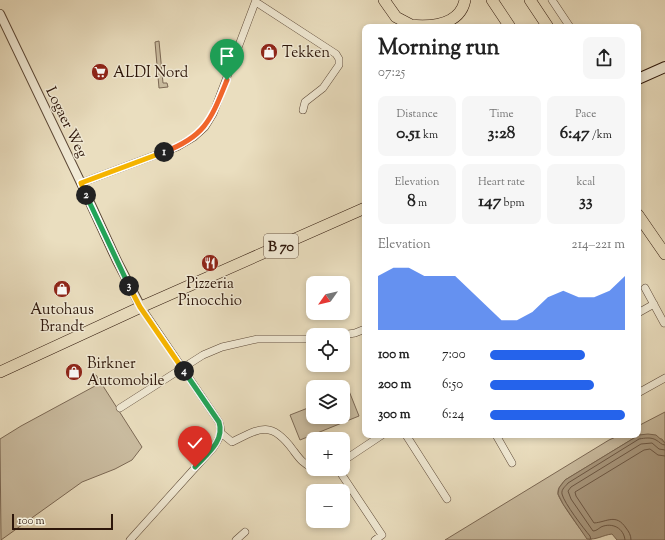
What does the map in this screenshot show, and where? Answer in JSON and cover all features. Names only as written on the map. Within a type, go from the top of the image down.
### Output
[{"type":"main road","points":[[384,0],[396,17],[408,24]]},
{"type":"main road","points":[[442,24],[457,15],[462,9],[465,0]]},
{"type":"main road","points":[[492,0],[508,24]]},
{"type":"main road","points":[[530,0],[546,24]]},
{"type":"main road","points":[[641,78],[665,67]]},
{"type":"main road","name":"B 70","points":[[2,368],[362,209]]},
{"type":"main road","points":[[641,220],[665,254]]},
{"type":"street","points":[[552,0],[568,24]]},
{"type":"street","points":[[81,183],[178,147],[194,137],[205,127],[214,114],[256,1],[336,54],[339,59],[338,65],[323,88],[305,102],[303,110]]},
{"type":"street","name":"Logaer Weg","points":[[0,14],[81,183],[116,261],[140,307]]},
{"type":"street","points":[[645,288],[664,323]]},
{"type":"street","points":[[641,311],[654,304]]},
{"type":"street","points":[[130,540],[213,448],[221,433],[219,422],[140,307]]},
{"type":"street","points":[[350,334],[362,330]]},
{"type":"street","points":[[120,408],[203,355],[222,346],[275,338],[306,339]]},
{"type":"street","points":[[641,391],[665,378]]},
{"type":"street","points":[[221,433],[232,442],[259,430],[265,429],[275,431],[285,440],[300,461],[306,464]]},
{"type":"street","points":[[350,456],[378,438]]},
{"type":"street","points":[[408,438],[447,499]]},
{"type":"street","points":[[498,438],[512,463]]},
{"type":"street","points":[[343,476],[382,535],[375,540]]},
{"type":"street","points":[[236,540],[245,532]]},
{"type":"shaded area","points":[[159,41],[163,83],[167,83],[168,87],[159,88],[155,42]]},
{"type":"shaded area","points":[[96,375],[142,447],[132,460],[115,469],[82,482],[1,540],[0,439],[95,386],[91,377]]},
{"type":"shaded area","points":[[350,394],[359,416],[350,420]]},
{"type":"shaded area","points":[[306,409],[306,424],[339,424],[320,432],[306,432],[306,438],[300,440],[290,415]]},
{"type":"shaded area","points":[[665,412],[665,443],[662,439],[641,435],[641,424]]},
{"type":"shaded area","points":[[613,438],[634,438],[565,480],[558,490],[559,498],[590,540],[445,540]]},
{"type":"water","points":[[641,435],[656,435],[665,443],[665,540],[617,540],[612,534],[594,539],[587,539],[563,504],[558,494],[559,488],[565,480],[634,438],[641,438]]},
{"type":"place","name":"Tekken","points":[[269,52]]},
{"type":"place","name":"ALDI Nord","points":[[100,72]]},
{"type":"place","name":"Pizzeria Pinocchio","points":[[210,263]]},
{"type":"place","name":"Autohaus Brandt","points":[[62,289]]},
{"type":"place","name":"Birkner Automobile","points":[[74,372]]},
{"type":"route","points":[[195,467],[218,441],[221,433],[219,422],[134,297],[81,183],[178,147],[194,137],[205,127],[214,114],[227,80]]}]
